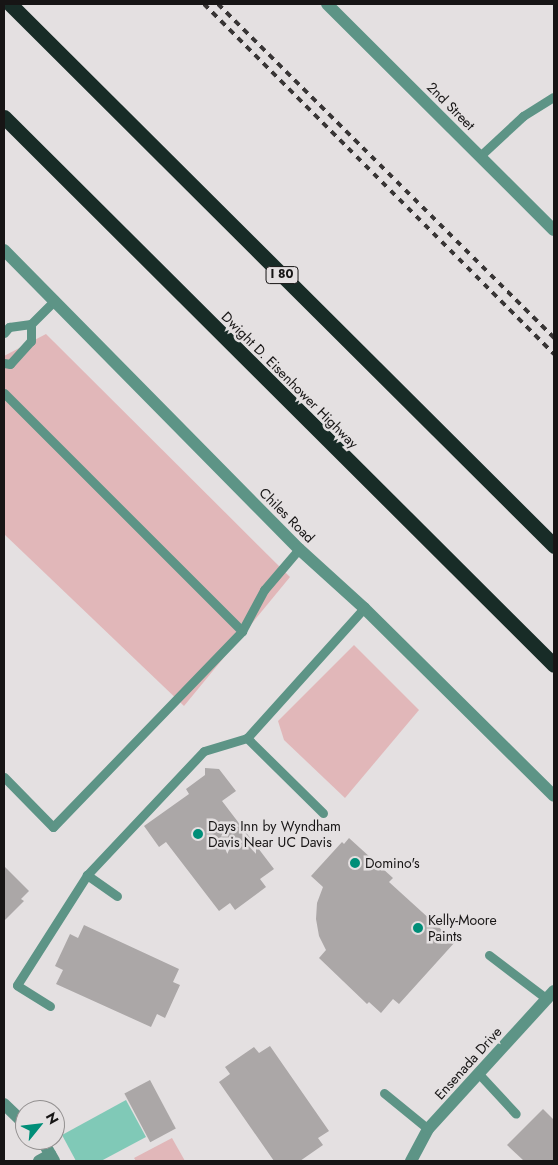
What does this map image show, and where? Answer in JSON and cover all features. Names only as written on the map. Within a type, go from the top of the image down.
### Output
[{"type":"highway","name":"I 80","points":[[10,4],[554,546]]},
{"type":"highway","name":"Dwight D. Eisenhower Highway","points":[[4,118],[554,665]]},
{"type":"street","name":"2nd Street","points":[[327,4],[554,230]]},
{"type":"street","name":"Chiles Road","points":[[4,250],[299,549],[364,608],[554,796]]},
{"type":"street","name":"Ensenada Drive","points":[[411,1161],[428,1129],[550,995]]},
{"type":"street","points":[[4,1104],[15,1114]]},
{"type":"lane","points":[[480,156],[524,116],[554,97]]},
{"type":"lane","points":[[4,333],[9,327],[31,324],[55,300]]},
{"type":"lane","points":[[4,363],[10,364],[31,341],[31,324]]},
{"type":"lane","points":[[4,393],[242,631]]},
{"type":"lane","points":[[4,777],[54,827],[242,631],[264,590],[299,549]]},
{"type":"lane","points":[[50,1006],[17,985],[87,875],[204,751],[247,738],[364,608]]},
{"type":"lane","points":[[247,738],[323,813]]},
{"type":"lane","points":[[87,875],[118,896]]},
{"type":"lane","points":[[489,955],[550,995]]},
{"type":"lane","points":[[479,1074],[516,1114]]},
{"type":"lane","points":[[384,1093],[428,1129]]},
{"type":"shaded area","points":[[46,334],[290,577],[184,706],[4,534],[4,356]]},
{"type":"shaded area","points":[[354,645],[419,710],[345,798],[284,740],[278,721]]},
{"type":"shaded area","points":[[126,1100],[146,1137],[101,1161],[76,1161],[65,1141],[65,1133]]},
{"type":"shaded area","points":[[172,1138],[185,1161],[136,1161],[134,1158]]},
{"type":"building","name":"Days Inn by Wyndham Davis Near UC Davis","points":[[205,768],[219,769],[236,791],[222,801],[274,869],[260,879],[266,887],[235,910],[230,903],[219,911],[166,842],[159,847],[144,826],[189,794],[186,789],[205,775]]},
{"type":"building","points":[[349,838],[393,878],[389,882],[455,942],[399,1004],[393,999],[381,1013],[369,1002],[367,1004],[319,958],[326,950],[319,936],[316,919],[317,903],[323,887],[311,876],[342,842],[344,844]]},
{"type":"building","points":[[4,866],[29,891],[21,899],[24,901],[4,921]]},
{"type":"building","points":[[84,925],[179,969],[173,982],[180,985],[165,1018],[157,1014],[151,1027],[56,984],[63,970],[55,966],[70,934],[78,938]]},
{"type":"building","points":[[270,1046],[329,1131],[318,1138],[323,1145],[300,1161],[274,1161],[219,1082],[230,1074],[225,1067],[254,1047],[259,1053]]},
{"type":"building","points":[[150,1080],[176,1129],[150,1142],[124,1094]]},
{"type":"building","points":[[543,1109],[554,1120],[554,1161],[524,1161],[507,1145]]},
{"type":"railway","points":[[204,4],[554,354]]},
{"type":"railway","points":[[218,4],[554,338]]},
{"type":"place","name":"Days Inn by Wyndham Davis Near UC Davis","points":[[198,834]]},
{"type":"place","name":"Domino's","points":[[355,863]]},
{"type":"place","name":"Kelly-Moore Paints","points":[[418,928]]}]
